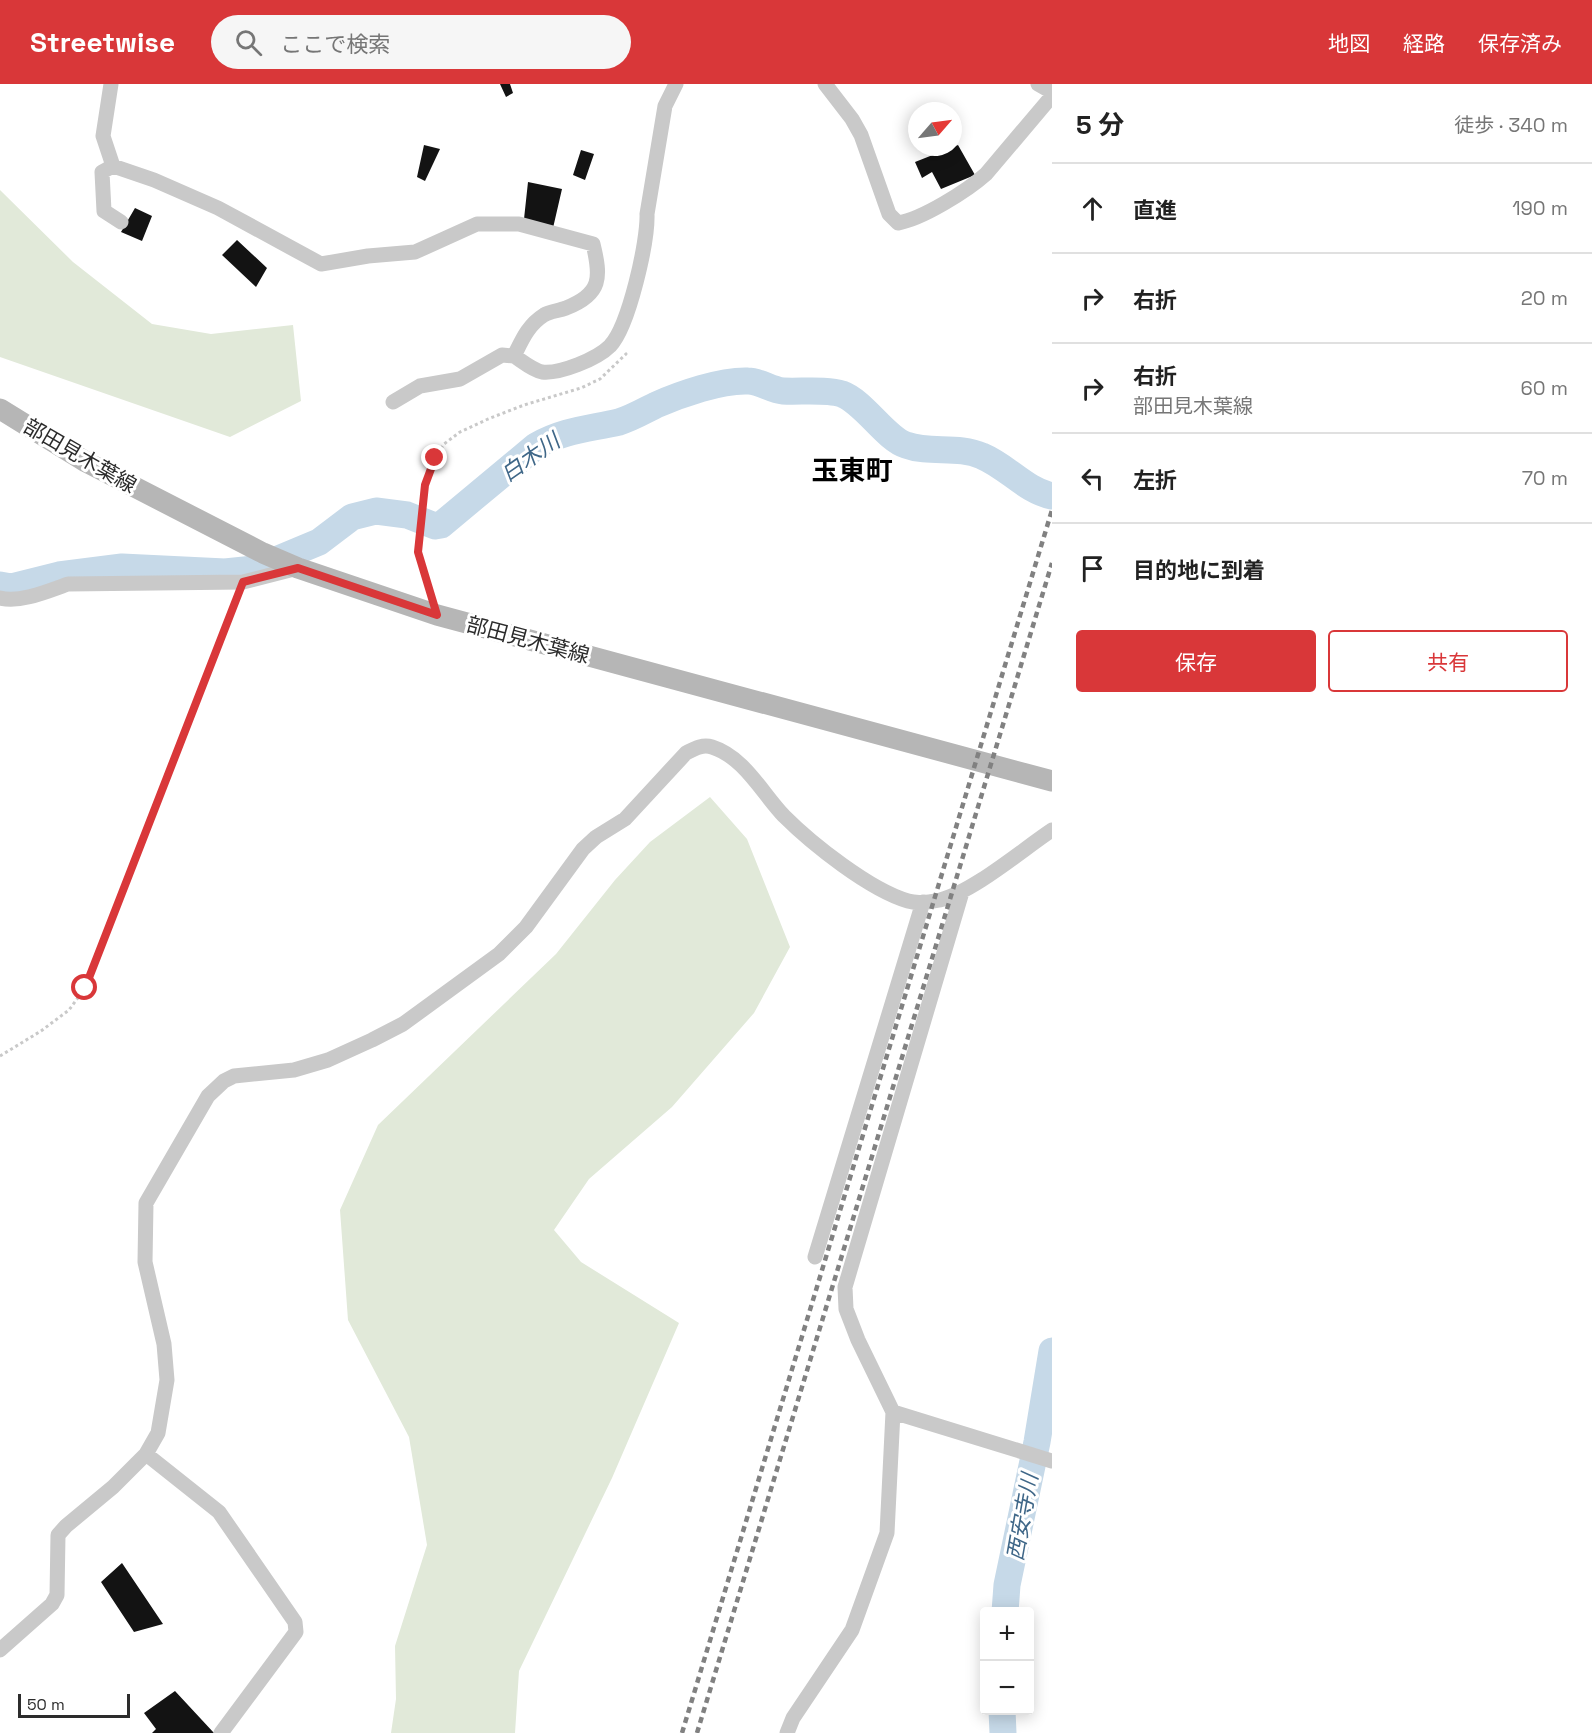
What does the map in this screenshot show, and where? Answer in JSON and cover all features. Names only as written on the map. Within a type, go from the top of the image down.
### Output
[{"type":"main road","name":"部田見木葉線","points":[[0,409],[86,462],[263,553],[293,566],[437,615],[1052,781]]},
{"type":"street","points":[[111,84],[103,136],[113,166]]},
{"type":"street","points":[[393,402],[420,386],[460,379],[502,355],[514,356],[539,371],[556,372],[579,365],[609,347],[623,325],[637,273],[665,106],[676,84]]},
{"type":"street","points":[[825,84],[852,119],[861,135],[889,214],[898,223],[911,221],[975,184],[986,174],[1052,94],[1038,84]]},
{"type":"street","points":[[121,222],[104,211],[102,172],[113,166],[154,180],[218,208],[321,264],[368,256],[415,252],[477,224],[519,224],[593,244],[600,269],[596,286],[585,299],[545,314],[528,328],[514,356]]},
{"type":"street","points":[[0,598],[7,600],[42,593],[68,584],[243,582],[293,566]]},
{"type":"street","points":[[0,1650],[52,1604],[57,1595],[58,1535],[113,1487],[146,1454],[158,1432],[167,1380],[164,1344],[145,1262],[146,1203],[208,1096],[224,1081],[239,1074],[294,1070],[328,1060],[403,1023],[499,954],[526,927],[583,849],[596,837],[625,819],[686,753],[698,747],[710,746],[727,755],[754,779],[783,815],[819,847],[877,887],[909,901],[923,902],[941,899],[962,892],[1052,830]]},
{"type":"street","points":[[787,1733],[793,1718],[852,1630],[887,1533],[893,1412],[858,1340],[846,1309],[845,1287],[962,892]]},
{"type":"street","points":[[815,1257],[923,902]]},
{"type":"street","points":[[893,1412],[1050,1461]]},
{"type":"street","points":[[146,1454],[219,1512],[295,1622],[296,1632],[221,1733]]},
{"type":"path","points":[[437,615],[418,552],[425,485],[435,458],[444,444],[460,432],[524,405],[582,388],[600,379],[626,354],[615,338]]},
{"type":"path","points":[[0,1056],[41,1031],[69,1010],[85,988],[243,582]]},
{"type":"green space","points":[[0,190],[73,262],[152,324],[211,334],[293,325],[301,401],[230,437],[0,357]]},
{"type":"green space","points":[[710,797],[747,839],[790,947],[754,1013],[672,1107],[589,1179],[554,1230],[581,1262],[679,1323],[612,1478],[519,1671],[515,1733],[391,1733],[396,1699],[395,1646],[427,1545],[409,1437],[348,1320],[340,1210],[378,1125],[556,954],[615,880],[650,842]]},
{"type":"building","points":[[500,84],[510,84],[513,93],[506,97]]},
{"type":"building","points":[[424,145],[440,149],[425,181],[417,177]]},
{"type":"building","points":[[581,150],[594,154],[585,180],[573,175]]},
{"type":"building","points":[[962,152],[975,175],[941,189],[932,172],[922,178],[915,162],[930,156],[962,156]]},
{"type":"building","points":[[528,182],[562,189],[553,228],[524,219]]},
{"type":"building","points":[[135,208],[152,216],[142,241],[121,232]]},
{"type":"building","points":[[237,240],[267,268],[256,287],[222,255]]},
{"type":"building","points":[[122,1563],[163,1624],[134,1632],[101,1582]]},
{"type":"building","points":[[175,1691],[214,1733],[152,1733],[156,1729],[144,1713]]},
{"type":"waterway","name":"白木川","points":[[0,585],[11,587],[59,575],[122,567],[225,572],[254,569],[319,542],[352,517],[376,511],[407,515],[435,526],[441,525],[536,446],[546,441],[567,433],[619,422],[689,392],[737,381],[752,381],[783,391],[821,391],[842,394],[858,404],[891,436],[906,445],[915,448],[963,451],[982,456],[1033,489],[1052,496]]},
{"type":"waterway","name":"西安寺川","points":[[1005,1607],[1007,1585],[1037,1442],[1052,1351]]},
{"type":"waterway","name":"西安寺川","points":[[1002,1715],[1003,1733]]},
{"type":"railway","points":[[682,1733],[1052,510]]},
{"type":"railway","points":[[697,1733],[1052,563]]},
{"type":"district","name":"玉東町","points":[[852,471]]},
{"type":"route","points":[[85,988],[243,582],[298,568],[437,615],[418,552],[425,485],[435,458]]}]
